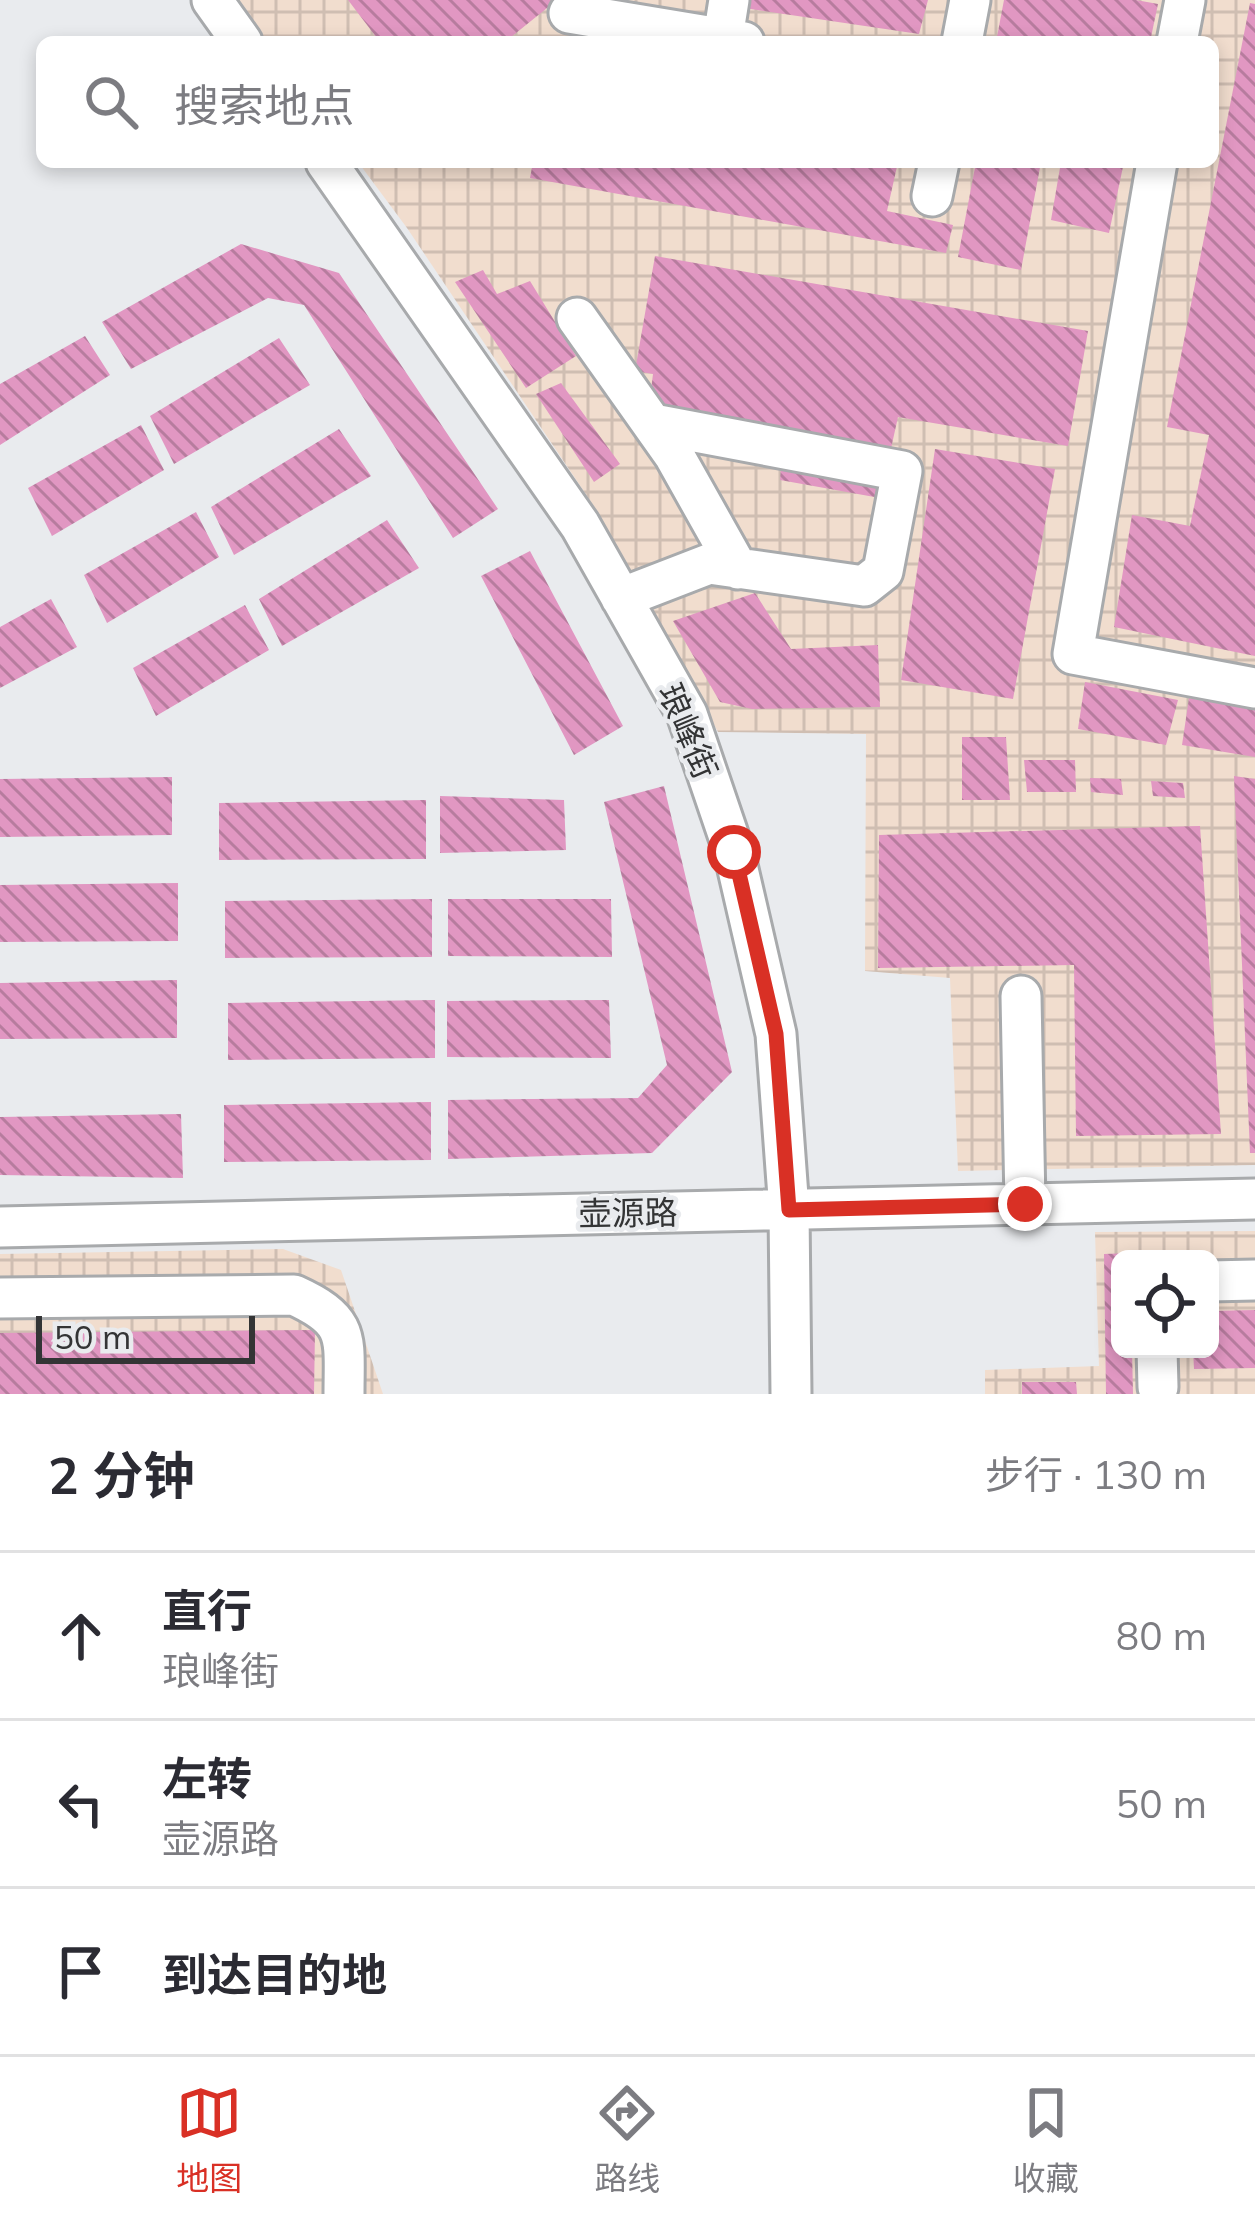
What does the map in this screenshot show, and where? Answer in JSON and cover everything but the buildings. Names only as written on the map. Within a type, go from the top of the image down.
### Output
[{"type":"street","points":[[212,0],[238,36]]},
{"type":"street","points":[[963,36],[970,0]]},
{"type":"street","points":[[1179,36],[1185,0]]},
{"type":"street","points":[[569,14],[732,27]]},
{"type":"street","name":"琅峰街","points":[[330,168],[580,525],[687,714],[734,852],[776,1034],[789,1210],[790,1394]]},
{"type":"street","points":[[1156,168],[1073,653],[1255,688]]},
{"type":"street","points":[[577,318],[652,424],[738,568]]},
{"type":"street","points":[[621,598],[709,564],[864,586],[883,571],[902,471],[652,424]]},
{"type":"street","points":[[1021,996],[1025,1204]]},
{"type":"street","name":"壶源路","points":[[0,1227],[1255,1199]]},
{"type":"street","points":[[1219,1281],[1255,1280]]},
{"type":"street","points":[[0,1298],[294,1295],[326,1310],[344,1337],[344,1394]]},
{"type":"shaded area","points":[[236,0],[1255,0],[1255,1165],[958,1171],[950,978],[865,971],[866,734],[718,732],[593,505],[362,168],[1219,168],[1219,36],[263,36]]},
{"type":"shaded area","points":[[1255,1231],[1255,1394],[985,1394],[985,1370],[1099,1366],[1095,1232]]},
{"type":"shaded area","points":[[283,1249],[341,1270],[383,1394],[0,1394],[0,1254]]},
{"type":"route","points":[[734,852],[776,1034],[789,1210],[1025,1204]]}]
